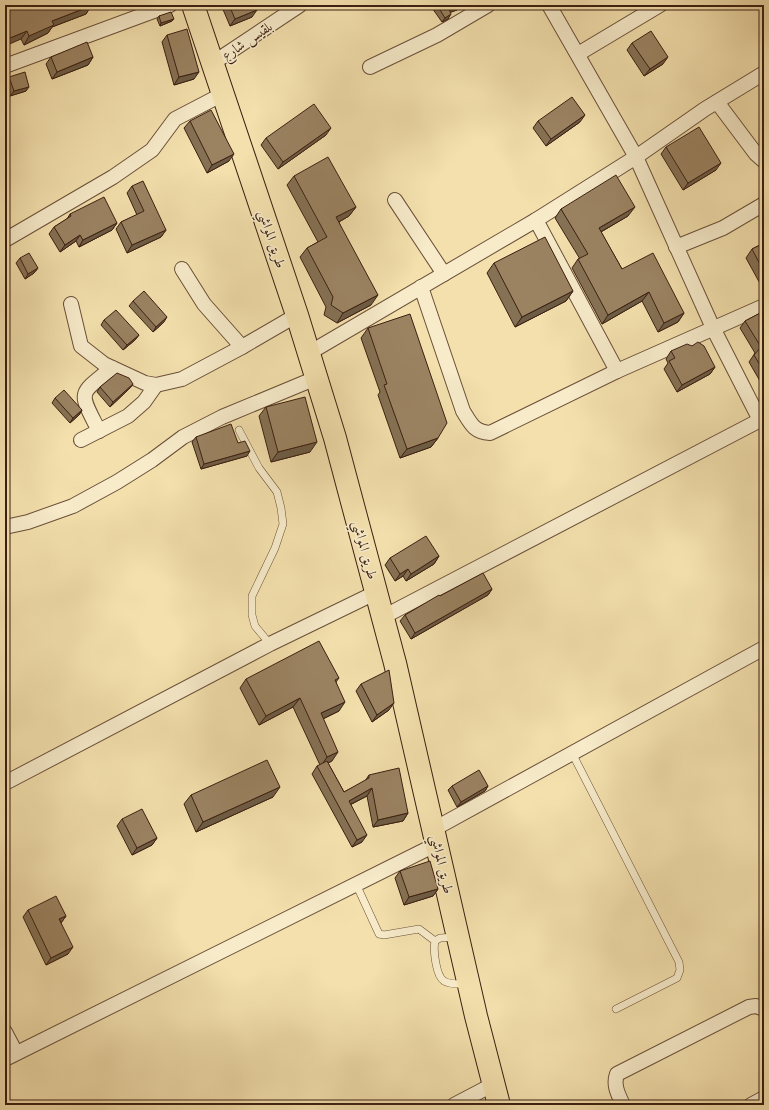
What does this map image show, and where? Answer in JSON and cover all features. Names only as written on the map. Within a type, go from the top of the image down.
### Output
[{"type":"main road","name":"طريق المواشي","points":[[193,5],[297,315],[335,438],[377,592],[496,1095]]},
{"type":"street","points":[[5,66],[170,5]]},
{"type":"street","name":"بلقيس شارع","points":[[213,63],[300,5]]},
{"type":"street","points":[[370,67],[437,35],[488,5]]},
{"type":"street","points":[[383,617],[762,419],[713,328],[636,157],[549,5]]},
{"type":"street","points":[[578,54],[660,5]]},
{"type":"street","points":[[309,353],[536,220],[636,157],[717,102],[764,73]]},
{"type":"street","points":[[5,240],[113,177],[152,150],[175,119],[223,94]]},
{"type":"street","points":[[717,102],[756,154],[764,161]]},
{"type":"street","points":[[395,200],[444,274]]},
{"type":"street","points":[[676,247],[724,228],[764,204]]},
{"type":"street","points":[[536,220],[617,371]]},
{"type":"street","points":[[182,268],[204,304],[242,347]]},
{"type":"street","points":[[421,287],[463,411],[472,426],[481,432],[490,432],[617,371],[764,306]]},
{"type":"street","points":[[71,304],[81,346],[104,364],[145,383],[156,385],[182,379],[242,347],[297,315]]},
{"type":"street","points":[[99,431],[84,401],[84,392],[112,368]]},
{"type":"street","points":[[5,527],[28,522],[73,506],[117,482],[152,460],[183,437],[222,417],[316,378]]},
{"type":"street","points":[[81,440],[128,416],[144,402],[156,385]]},
{"type":"street","points":[[5,783],[270,644],[377,592]]},
{"type":"street","points":[[5,1032],[10,1056],[356,884],[572,753],[764,648]]},
{"type":"street","points":[[623,1105],[615,1085],[617,1074],[749,1007],[756,1006],[764,1009]]},
{"type":"street","points":[[454,1105],[496,1095]]},
{"type":"street","points":[[751,1105],[764,1098]]},
{"type":"lane","points":[[240,430],[259,468],[277,492],[281,508],[283,524],[275,548],[252,596],[252,615],[255,626],[270,644]]},
{"type":"lane","points":[[572,753],[679,962],[680,970],[677,978],[616,1009]]},
{"type":"lane","points":[[356,884],[379,934],[384,935],[419,929],[435,941]]},
{"type":"lane","points":[[435,941],[440,938],[458,936]]},
{"type":"lane","points":[[435,941],[434,948],[438,973],[443,981],[448,983],[469,984]]},
{"type":"building","points":[[21,5],[91,6],[52,21],[54,25],[29,36],[27,31],[5,40],[5,12]]},
{"type":"building","points":[[229,5],[255,5],[257,10],[235,19]]},
{"type":"building","points":[[437,5],[460,5],[449,9],[451,14],[445,18]]},
{"type":"building","points":[[171,12],[174,19],[161,23],[159,16]]},
{"type":"building","points":[[187,29],[199,72],[179,77],[167,35]]},
{"type":"building","points":[[651,31],[668,57],[650,69],[632,43]]},
{"type":"building","points":[[87,42],[93,57],[57,72],[51,57]]},
{"type":"building","points":[[25,72],[29,87],[14,91],[9,77]]},
{"type":"building","points":[[572,97],[585,115],[551,139],[538,121]]},
{"type":"building","points":[[314,104],[331,128],[283,162],[266,138]]},
{"type":"building","points":[[211,110],[234,154],[212,165],[190,121]]},
{"type":"building","points":[[699,127],[721,163],[688,183],[666,147]]},
{"type":"building","points":[[328,157],[356,207],[336,217],[378,295],[343,313],[331,305],[333,297],[307,248],[327,237],[294,176]]},
{"type":"building","points":[[616,175],[635,207],[599,228],[622,269],[653,253],[684,313],[664,323],[649,292],[608,315],[578,259],[588,254],[561,209]]},
{"type":"building","points":[[143,181],[166,230],[132,245],[121,222],[144,211],[132,186]]},
{"type":"building","points":[[104,197],[117,223],[83,240],[80,235],[65,245],[54,227],[71,216],[70,214]]},
{"type":"building","points":[[545,237],[573,291],[522,317],[494,263]]},
{"type":"building","points":[[764,243],[764,272],[752,249]]},
{"type":"building","points":[[29,253],[38,268],[28,274],[20,258]]},
{"type":"building","points":[[144,291],[167,317],[156,327],[133,301]]},
{"type":"building","points":[[116,310],[139,335],[127,345],[104,320]]},
{"type":"building","points":[[764,311],[764,372],[754,355],[761,347],[745,321]]},
{"type":"building","points":[[410,314],[447,423],[438,438],[407,449],[384,385],[387,384],[368,328]]},
{"type":"building","points":[[698,342],[704,346],[715,367],[682,385],[669,361],[675,358],[671,351],[687,344],[692,346]]},
{"type":"building","points":[[117,373],[129,378],[133,384],[113,402],[100,387]]},
{"type":"building","points":[[64,390],[82,410],[73,418],[55,398]]},
{"type":"building","points":[[305,397],[317,442],[278,452],[266,407]]},
{"type":"building","points":[[231,424],[238,443],[245,441],[250,451],[204,464],[196,437]]},
{"type":"building","points":[[426,536],[439,556],[411,574],[408,569],[400,574],[390,558]]},
{"type":"building","points":[[483,573],[492,589],[415,633],[405,615],[439,595],[440,596]]},
{"type":"building","points":[[319,641],[339,678],[335,680],[345,702],[321,713],[338,752],[327,757],[300,698],[266,716],[246,679]]},
{"type":"building","points":[[389,670],[394,703],[377,715],[361,684]]},
{"type":"building","points":[[267,760],[280,787],[203,822],[191,795]]},
{"type":"building","points":[[327,761],[344,792],[369,778],[369,775],[399,768],[408,813],[378,820],[372,788],[349,801],[367,835],[357,840],[317,766]]},
{"type":"building","points":[[479,770],[488,786],[461,802],[452,786]]},
{"type":"building","points":[[142,809],[157,838],[137,848],[122,819]]},
{"type":"building","points":[[430,861],[438,889],[409,897],[400,871]]},
{"type":"building","points":[[56,896],[66,916],[59,919],[73,947],[51,958],[28,910]]}]
